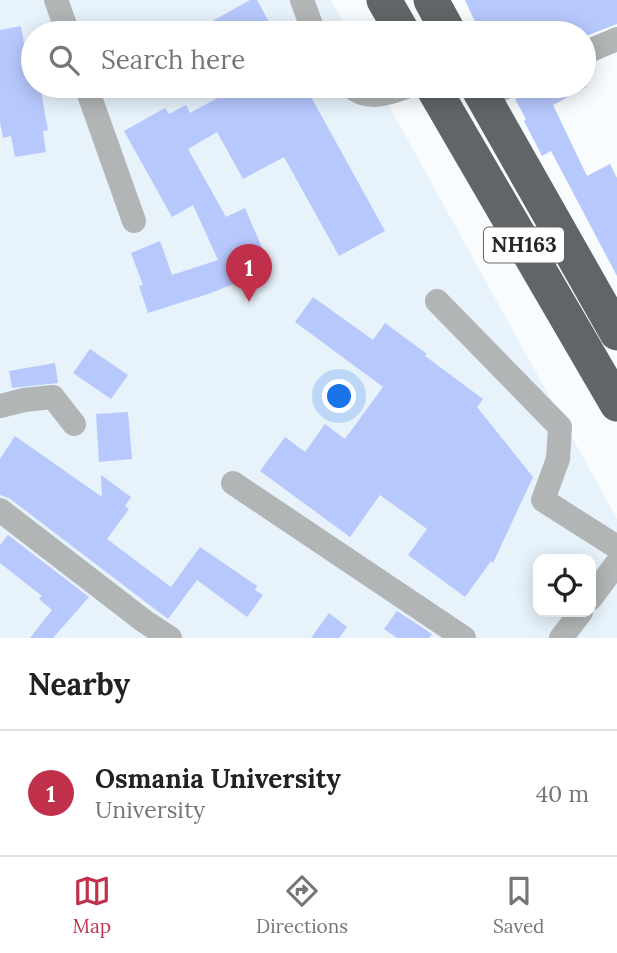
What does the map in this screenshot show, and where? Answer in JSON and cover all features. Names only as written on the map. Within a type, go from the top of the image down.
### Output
[{"type":"highway","points":[[384,0],[396,21]]},
{"type":"highway","points":[[430,0],[442,21]]},
{"type":"highway","name":"NH163","points":[[439,98],[617,404]]},
{"type":"highway","name":"NH163","points":[[494,98],[617,333]]},
{"type":"street","points":[[56,0],[64,21]]},
{"type":"street","points":[[302,0],[301,4],[309,21]]},
{"type":"street","points":[[596,48],[617,39]]},
{"type":"street","points":[[90,98],[134,221]]},
{"type":"street","points":[[437,301],[560,427],[558,459],[543,499],[617,547]]},
{"type":"street","points":[[0,406],[52,397],[74,424]]},
{"type":"street","points":[[233,483],[464,638]]},
{"type":"street","points":[[0,510],[170,638]]},
{"type":"street","points":[[596,591],[617,563]]},
{"type":"street","points":[[561,638],[577,617]]},
{"type":"shaded area","points":[[0,0],[331,0],[342,21],[21,21],[21,98],[385,98],[617,519],[617,638],[0,638]]},
{"type":"building","points":[[250,0],[257,0],[268,21],[212,21]]},
{"type":"building","points":[[465,0],[617,0],[617,24],[596,32],[596,21],[475,21]]},
{"type":"building","points":[[21,26],[21,98],[42,98],[48,130],[43,131],[46,152],[15,157],[11,136],[3,138],[0,122],[0,30]]},
{"type":"building","points":[[217,98],[312,98],[385,231],[339,256],[284,157],[243,179],[217,132],[188,149],[226,217],[245,208],[271,269],[211,293],[148,313],[139,286],[143,285],[131,253],[160,241],[172,275],[218,260],[193,205],[172,217],[124,131],[165,108],[169,114],[186,105],[190,113]]},
{"type":"building","points":[[566,98],[553,105],[587,176],[610,164],[617,178],[617,276],[551,151],[542,156],[515,99]]},
{"type":"building","points":[[313,297],[373,340],[385,323],[483,399],[477,407],[533,477],[493,563],[491,561],[465,597],[408,555],[427,529],[380,495],[350,537],[260,471],[285,437],[305,452],[325,424],[345,439],[383,387],[295,322]]},
{"type":"building","points":[[90,349],[128,375],[111,399],[73,373]]},
{"type":"building","points":[[55,363],[58,383],[12,388],[9,371]]},
{"type":"building","points":[[128,412],[132,459],[99,462],[96,414]]},
{"type":"building","points":[[15,436],[102,497],[101,475],[131,497],[125,506],[129,509],[107,539],[171,587],[200,547],[257,586],[255,590],[263,595],[247,617],[197,580],[168,619],[9,498],[0,495],[0,459]]},
{"type":"building","points":[[8,535],[89,597],[53,638],[30,638],[52,610],[39,599],[42,596],[0,563],[0,545]]},
{"type":"building","points":[[397,611],[432,634],[429,638],[397,638],[384,629]]},
{"type":"building","points":[[329,613],[347,627],[339,638],[311,638]]},
{"type":"place","name":"Osmania University","points":[[249,302]]}]
